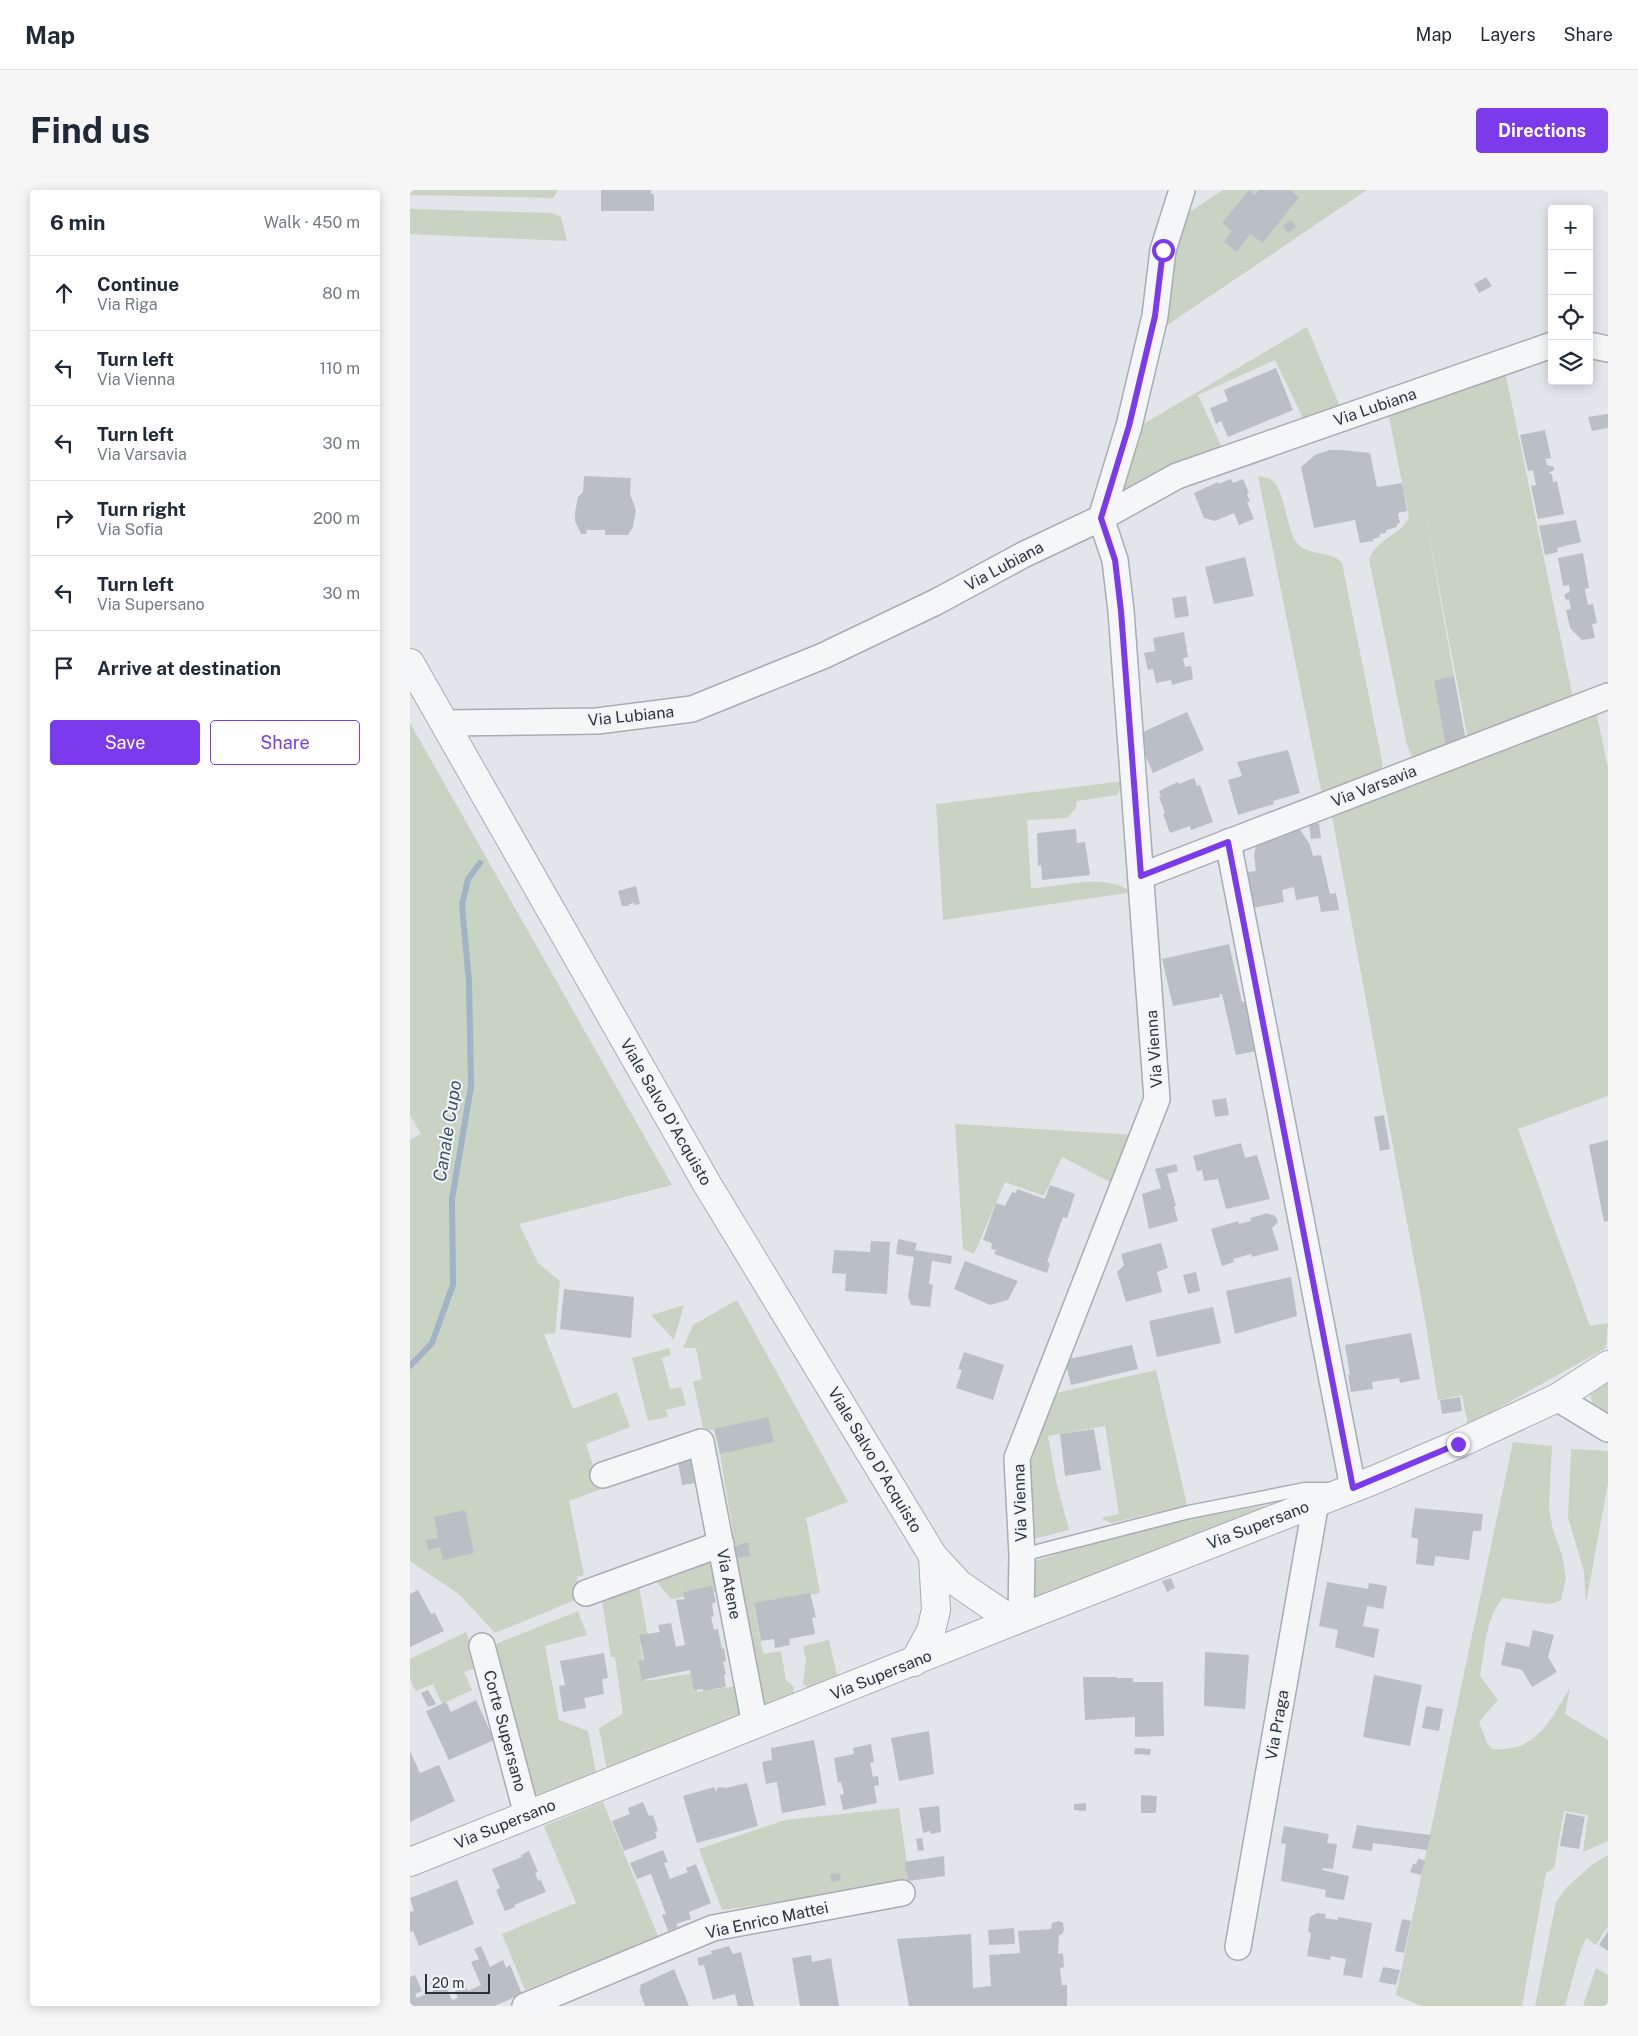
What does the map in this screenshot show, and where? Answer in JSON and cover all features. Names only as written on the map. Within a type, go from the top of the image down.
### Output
[{"type":"street","points":[[1101,518],[1129,426],[1155,316],[1163,250],[1182,190]]},
{"type":"street","name":"Via Lubiana","points":[[445,723],[597,721],[692,709],[823,656],[936,602],[1023,555],[1101,518],[1177,476],[1548,346]]},
{"type":"street","points":[[1593,346],[1608,349]]},
{"type":"street","name":"Via Vienna","points":[[1017,1619],[1022,1555],[1017,1458],[1157,1099],[1121,611],[1115,560],[1101,518]]},
{"type":"street","name":"Viale Salvo D'Acquisto","points":[[410,663],[707,1184],[933,1556],[960,1584],[1017,1619]]},
{"type":"street","name":"Via Varsavia","points":[[1141,876],[1608,696]]},
{"type":"street","points":[[1228,842],[1353,1488]]},
{"type":"street","name":"Via Supersano","points":[[410,1862],[914,1662],[1017,1619],[1353,1488],[1458,1444],[1557,1398],[1608,1365]]},
{"type":"street","points":[[1557,1398],[1608,1429]]},
{"type":"street","name":"Via Atene","points":[[603,1475],[701,1442],[756,1725]]},
{"type":"street","name":"Via Praga","points":[[1238,1947],[1316,1502]]},
{"type":"street","points":[[586,1593],[721,1544]]},
{"type":"street","name":"Viale Salvo D'Acquisto","points":[[914,1662],[930,1631],[936,1610],[933,1556]]},
{"type":"street","name":"Corte Supersano","points":[[482,1646],[527,1815]]},
{"type":"street","name":"Via Enrico Mattei","points":[[525,2006],[713,1928],[902,1893]]},
{"type":"lane","name":"Via Supersano","points":[[1022,1555],[1189,1512],[1304,1490],[1353,1488]]},
{"type":"green space","points":[[410,190],[558,190],[553,198],[410,195]]},
{"type":"green space","points":[[1223,190],[1367,190],[1160,330],[1180,218]]},
{"type":"green space","points":[[410,209],[553,213],[561,217],[567,241],[410,234]]},
{"type":"green space","points":[[1307,327],[1340,407],[1304,420],[1275,360],[1198,395],[1222,448],[1113,499],[1135,429]]},
{"type":"green space","points":[[1504,366],[1573,698],[1468,740],[1425,514],[1454,676],[1434,680],[1446,748],[1414,761],[1407,745],[1369,559],[1378,546],[1400,529],[1409,518],[1389,417],[1390,412]]},
{"type":"green space","points":[[1258,476],[1269,478],[1275,484],[1297,543],[1307,550],[1331,556],[1342,563],[1382,761],[1382,771],[1322,795]]},
{"type":"green space","points":[[1596,711],[1608,768],[1608,1096],[1518,1129],[1590,1326],[1608,1323],[1606,1348],[1468,1425],[1462,1395],[1438,1400],[1426,1325],[1331,811]]},
{"type":"green space","points":[[410,723],[672,1185],[519,1224],[538,1263],[560,1281],[555,1333],[544,1334],[573,1409],[617,1392],[630,1427],[586,1444],[601,1489],[569,1501],[584,1575],[577,1577],[580,1598],[495,1633],[460,1595],[410,1561],[410,1140],[421,1134],[410,1115]]},
{"type":"green space","points":[[1124,781],[1117,795],[1077,801],[1076,808],[1067,818],[1027,820],[1031,888],[1096,882],[1121,886],[1133,892],[943,920],[936,804]]},
{"type":"green space","points":[[955,1124],[1135,1135],[1114,1184],[1062,1157],[1044,1196],[1005,1182],[974,1254],[963,1249]]},
{"type":"green space","points":[[737,1300],[848,1502],[806,1518],[820,1593],[754,1606],[763,1654],[781,1651],[786,1680],[794,1687],[792,1698],[762,1710],[720,1454],[774,1442],[714,1429],[704,1432],[693,1382],[702,1379],[696,1348],[683,1348],[693,1325]]},
{"type":"green space","points":[[684,1305],[674,1340],[651,1315]]},
{"type":"green space","points":[[669,1348],[671,1355],[662,1358],[670,1389],[681,1387],[686,1405],[666,1410],[668,1417],[648,1421],[632,1358]]},
{"type":"green space","points":[[1156,1370],[1187,1505],[1111,1523],[1101,1518],[1119,1514],[1105,1426],[1048,1436],[1056,1481],[1069,1530],[1033,1539],[1025,1466],[1052,1394]]},
{"type":"green space","points":[[1608,1382],[1608,1415],[1593,1405],[1590,1394]]},
{"type":"green space","points":[[1513,1442],[1552,1446],[1549,1508],[1553,1530],[1562,1555],[1566,1578],[1561,1600],[1551,1604],[1503,1598],[1497,1606],[1489,1625],[1480,1676],[1498,1700],[1479,1722],[1487,1743],[1492,1749],[1507,1749],[1520,1746],[1540,1732],[1556,1712],[1570,1688],[1565,1714],[1608,1740],[1608,1841],[1583,1852],[1588,1815],[1564,1811],[1554,1868],[1546,1873],[1522,2006],[1421,2006],[1396,1995]]},
{"type":"green space","points":[[1571,1449],[1608,1451],[1608,1483],[1586,1603],[1584,1572],[1568,1517]]},
{"type":"green space","points":[[1264,1506],[1271,1511],[1028,1603],[1032,1562],[1095,1542],[1190,1518]]},
{"type":"green space","points":[[714,1560],[721,1591],[671,1599],[656,1581]]},
{"type":"green space","points":[[639,1587],[648,1636],[639,1637],[646,1681],[694,1673],[697,1692],[737,1686],[744,1720],[607,1770],[599,1728],[623,1714],[615,1657],[611,1657],[602,1601]]},
{"type":"green space","points":[[578,1611],[587,1635],[545,1646],[559,1720],[588,1731],[596,1773],[532,1797],[496,1644]]},
{"type":"green space","points":[[466,1632],[480,1666],[464,1672],[472,1690],[442,1704],[433,1684],[416,1691],[410,1679],[410,1659]]},
{"type":"green space","points":[[829,1640],[838,1680],[816,1691],[803,1684],[806,1660],[803,1646]]},
{"type":"green space","points":[[603,1802],[658,1936],[525,1990],[502,1934],[576,1903],[544,1826]]},
{"type":"green space","points":[[899,1808],[910,1884],[722,1910],[699,1849],[785,1820]]},
{"type":"green space","points":[[1608,1855],[1608,1926],[1596,1945],[1586,1938],[1579,1955],[1565,2006],[1535,2006],[1556,1902],[1567,1887],[1593,1864]]},
{"type":"green space","points":[[1596,1968],[1608,1975],[1608,2006],[1583,2006]]},
{"type":"building","points":[[601,190],[651,190],[651,194],[654,194],[654,211],[601,211]]},
{"type":"building","points":[[1249,190],[1255,195],[1259,190],[1290,190],[1299,197],[1263,243],[1250,234],[1237,252],[1224,242],[1232,231],[1222,223]]},
{"type":"building","points":[[1291,220],[1296,227],[1288,233],[1283,226]]},
{"type":"building","points":[[1486,277],[1492,286],[1479,293],[1474,284]]},
{"type":"building","points":[[1276,368],[1293,410],[1228,437],[1221,421],[1216,424],[1210,408],[1228,401],[1224,390]]},
{"type":"building","points":[[1608,414],[1608,428],[1592,431],[1588,417]]},
{"type":"building","points":[[1545,430],[1551,458],[1545,459],[1547,465],[1554,467],[1554,470],[1549,474],[1552,474],[1553,482],[1557,481],[1564,514],[1538,519],[1531,486],[1536,485],[1533,470],[1528,471],[1520,435]]},
{"type":"building","points":[[1330,450],[1370,453],[1377,487],[1402,483],[1407,511],[1398,513],[1400,523],[1397,524],[1397,527],[1386,530],[1386,533],[1380,534],[1380,537],[1373,539],[1373,541],[1360,543],[1355,520],[1314,528],[1301,467],[1315,455]]},
{"type":"building","points":[[584,476],[631,478],[630,494],[636,510],[633,527],[628,535],[605,535],[605,530],[587,530],[586,534],[581,534],[575,521],[575,513],[578,497],[583,492]]},
{"type":"building","points":[[1231,479],[1233,483],[1243,479],[1249,493],[1247,494],[1250,501],[1247,502],[1254,519],[1239,525],[1234,513],[1215,521],[1204,518],[1194,493],[1218,482],[1218,484]]},
{"type":"building","points":[[1576,520],[1581,542],[1557,548],[1558,552],[1545,555],[1539,526]]},
{"type":"building","points":[[1583,553],[1589,588],[1585,589],[1588,605],[1593,604],[1597,623],[1592,624],[1595,638],[1582,640],[1570,628],[1566,610],[1571,609],[1569,599],[1566,600],[1564,595],[1570,591],[1569,585],[1563,586],[1558,558]]},
{"type":"building","points":[[1245,557],[1254,596],[1214,604],[1205,567]]},
{"type":"building","points":[[1186,596],[1189,616],[1175,618],[1172,598]]},
{"type":"building","points":[[1184,632],[1188,657],[1183,658],[1185,667],[1191,666],[1193,679],[1172,685],[1171,680],[1156,683],[1153,669],[1148,670],[1144,653],[1155,651],[1153,638]]},
{"type":"building","points":[[1454,676],[1466,741],[1446,748],[1434,680]]},
{"type":"building","points":[[1187,712],[1204,750],[1153,773],[1136,735]]},
{"type":"building","points":[[1288,750],[1300,793],[1273,801],[1274,804],[1238,815],[1228,780],[1242,776],[1237,762]]},
{"type":"building","points":[[1194,778],[1197,786],[1200,785],[1213,822],[1191,830],[1190,826],[1170,833],[1163,814],[1165,813],[1159,797],[1161,796],[1159,791],[1178,782],[1179,784]]},
{"type":"building","points":[[1319,823],[1321,838],[1311,839],[1309,825]]},
{"type":"building","points":[[1299,828],[1310,845],[1313,856],[1321,855],[1330,894],[1336,893],[1339,910],[1321,912],[1318,896],[1296,900],[1294,887],[1282,890],[1284,902],[1252,908],[1246,880],[1248,880],[1247,872],[1256,871],[1254,856],[1256,845],[1260,842],[1283,837],[1282,831]]},
{"type":"building","points":[[1076,829],[1077,843],[1085,842],[1090,875],[1042,880],[1041,865],[1038,866],[1037,833]]},
{"type":"building","points":[[636,886],[640,904],[635,905],[634,903],[629,904],[629,906],[622,906],[618,891]]},
{"type":"building","points":[[1229,944],[1242,1002],[1247,1001],[1257,1051],[1236,1055],[1222,994],[1219,994],[1220,997],[1173,1006],[1162,959]]},
{"type":"building","points":[[1226,1098],[1229,1115],[1215,1117],[1212,1100]]},
{"type":"building","points":[[1384,1115],[1390,1149],[1380,1151],[1374,1117]]},
{"type":"building","points":[[1608,1140],[1608,1221],[1604,1222],[1589,1145]]},
{"type":"building","points":[[1241,1143],[1245,1158],[1257,1155],[1270,1199],[1226,1209],[1218,1179],[1204,1181],[1202,1170],[1197,1171],[1193,1156]]},
{"type":"building","points":[[1176,1164],[1178,1171],[1167,1174],[1178,1221],[1149,1229],[1142,1194],[1161,1188],[1155,1169]]},
{"type":"building","points":[[1050,1185],[1075,1194],[1067,1218],[1063,1217],[1047,1262],[1050,1263],[1047,1273],[994,1254],[996,1250],[991,1249],[992,1243],[983,1240],[996,1203],[1005,1206],[1012,1192],[1016,1193],[1017,1189],[1045,1199]]},
{"type":"building","points":[[1268,1213],[1274,1215],[1278,1222],[1272,1228],[1279,1250],[1252,1257],[1251,1254],[1233,1259],[1234,1262],[1222,1266],[1211,1229],[1238,1221],[1239,1224],[1251,1221],[1250,1218]]},
{"type":"building","points":[[898,1239],[917,1243],[915,1250],[952,1256],[951,1264],[932,1261],[929,1284],[933,1285],[930,1307],[911,1305],[908,1296],[914,1257],[896,1254]]},
{"type":"building","points":[[871,1241],[890,1242],[887,1294],[845,1291],[846,1274],[832,1273],[834,1250],[870,1252]]},
{"type":"building","points":[[1161,1243],[1168,1268],[1157,1272],[1162,1292],[1126,1302],[1117,1272],[1124,1265],[1121,1254]]},
{"type":"building","points":[[965,1261],[1018,1281],[1008,1300],[990,1305],[954,1289]]},
{"type":"building","points":[[1196,1272],[1200,1291],[1188,1294],[1183,1275]]},
{"type":"building","points":[[1291,1277],[1297,1316],[1235,1334],[1226,1291]]},
{"type":"building","points":[[564,1289],[634,1297],[631,1338],[560,1329]]},
{"type":"building","points":[[1213,1307],[1221,1343],[1157,1357],[1149,1321]]},
{"type":"building","points":[[1411,1333],[1420,1379],[1400,1383],[1399,1378],[1372,1382],[1373,1389],[1351,1392],[1345,1345]]},
{"type":"building","points":[[1132,1345],[1138,1369],[1071,1385],[1065,1360]]},
{"type":"building","points":[[964,1352],[1004,1365],[993,1400],[956,1388],[962,1370],[958,1369]]},
{"type":"building","points":[[1460,1397],[1462,1411],[1442,1414],[1440,1400]]},
{"type":"building","points":[[768,1417],[774,1442],[720,1454],[714,1429]]},
{"type":"building","points":[[1094,1429],[1101,1470],[1065,1476],[1060,1434]]},
{"type":"building","points":[[691,1459],[696,1483],[682,1485],[678,1462]]},
{"type":"building","points":[[1415,1508],[1483,1514],[1481,1531],[1473,1531],[1469,1560],[1435,1556],[1434,1566],[1416,1564],[1418,1539],[1411,1537]]},
{"type":"building","points":[[465,1510],[474,1553],[443,1560],[440,1547],[428,1550],[426,1540],[438,1538],[434,1517]]},
{"type":"building","points":[[748,1542],[750,1556],[735,1558],[733,1547]]},
{"type":"building","points":[[1171,1578],[1175,1588],[1167,1592],[1162,1581]]},
{"type":"building","points":[[1327,1582],[1368,1589],[1369,1583],[1387,1586],[1383,1609],[1367,1606],[1363,1626],[1379,1629],[1374,1658],[1335,1647],[1338,1630],[1319,1626]]},
{"type":"building","points":[[712,1586],[716,1602],[711,1604],[714,1616],[711,1617],[714,1630],[718,1629],[722,1649],[724,1648],[726,1661],[723,1662],[726,1674],[724,1675],[726,1687],[703,1691],[703,1689],[694,1690],[690,1670],[642,1680],[638,1661],[644,1660],[639,1635],[660,1632],[658,1625],[671,1623],[676,1647],[685,1645],[676,1600],[685,1599],[683,1592]]},
{"type":"building","points":[[418,1590],[431,1614],[435,1613],[444,1631],[410,1647],[410,1594]]},
{"type":"building","points":[[810,1593],[816,1617],[812,1618],[815,1634],[789,1639],[790,1645],[775,1648],[774,1639],[761,1641],[754,1603]]},
{"type":"building","points":[[1533,1630],[1554,1635],[1548,1657],[1557,1672],[1532,1687],[1522,1670],[1501,1665],[1506,1642],[1529,1647]]},
{"type":"building","points":[[1205,1652],[1249,1655],[1245,1709],[1204,1706]]},
{"type":"building","points":[[604,1653],[608,1678],[602,1679],[604,1694],[584,1698],[586,1708],[563,1712],[559,1686],[565,1685],[560,1661]]},
{"type":"building","points":[[1374,1675],[1422,1685],[1410,1746],[1363,1737]]},
{"type":"building","points":[[1083,1677],[1133,1678],[1133,1682],[1163,1682],[1164,1736],[1135,1737],[1135,1717],[1085,1720]]},
{"type":"building","points":[[428,1690],[436,1704],[428,1707],[421,1693]]},
{"type":"building","points":[[476,1700],[494,1740],[449,1760],[426,1711],[446,1702],[451,1712]]},
{"type":"building","points":[[1426,1706],[1443,1709],[1439,1731],[1422,1728]]},
{"type":"building","points":[[929,1731],[934,1774],[899,1781],[891,1738]]},
{"type":"building","points":[[814,1740],[826,1805],[782,1813],[777,1782],[766,1784],[762,1762],[772,1760],[771,1748]]},
{"type":"building","points":[[871,1744],[874,1762],[870,1763],[873,1777],[878,1776],[879,1785],[874,1786],[877,1803],[843,1810],[840,1795],[844,1794],[841,1782],[838,1783],[834,1758],[854,1754],[853,1748]]},
{"type":"building","points":[[1135,1748],[1151,1749],[1150,1755],[1134,1754]]},
{"type":"building","points":[[410,1751],[420,1773],[439,1765],[455,1801],[410,1822]]},
{"type":"building","points":[[747,1783],[758,1826],[697,1843],[683,1796],[714,1787],[716,1792],[717,1788],[720,1787],[726,1788]]},
{"type":"building","points":[[1141,1795],[1157,1796],[1156,1813],[1141,1813]]},
{"type":"building","points":[[643,1802],[649,1816],[653,1815],[658,1831],[655,1832],[657,1838],[624,1851],[612,1821],[630,1814],[628,1808]]},
{"type":"building","points":[[1086,1803],[1086,1811],[1074,1810],[1074,1804]]},
{"type":"building","points":[[939,1806],[941,1832],[931,1834],[930,1831],[923,1833],[919,1808]]},
{"type":"building","points":[[1566,1813],[1585,1817],[1579,1849],[1560,1846]]},
{"type":"building","points":[[1357,1825],[1431,1835],[1427,1850],[1373,1843],[1372,1851],[1352,1848]]},
{"type":"building","points":[[1284,1826],[1329,1834],[1327,1843],[1337,1844],[1333,1869],[1323,1868],[1322,1870],[1349,1876],[1344,1900],[1325,1897],[1326,1890],[1281,1881],[1286,1844],[1281,1843]]},
{"type":"building","points":[[922,1838],[924,1850],[918,1851],[916,1839]]},
{"type":"building","points":[[663,1850],[668,1862],[664,1863],[670,1879],[688,1872],[686,1868],[696,1864],[711,1903],[689,1912],[691,1919],[676,1924],[678,1927],[668,1931],[662,1915],[666,1914],[651,1874],[637,1879],[630,1863]]},
{"type":"building","points":[[529,1851],[538,1872],[535,1873],[538,1881],[541,1880],[546,1892],[514,1905],[515,1907],[505,1911],[496,1890],[500,1888],[492,1869],[522,1857],[521,1855]]},
{"type":"building","points":[[944,1856],[945,1876],[908,1881],[905,1862]]},
{"type":"building","points":[[1418,1859],[1425,1860],[1421,1875],[1410,1872],[1413,1864],[1416,1864]]},
{"type":"building","points":[[840,1873],[841,1880],[831,1882],[830,1874]]},
{"type":"building","points":[[457,1880],[474,1924],[419,1946],[413,1931],[410,1932],[410,1912],[414,1911],[410,1898]]},
{"type":"building","points":[[1317,1913],[1326,1914],[1325,1918],[1338,1920],[1338,1917],[1372,1923],[1362,1978],[1343,1975],[1346,1959],[1331,1956],[1330,1960],[1307,1956],[1311,1933],[1308,1932],[1310,1917]]},
{"type":"building","points":[[1402,1919],[1411,1921],[1404,1953],[1395,1951]]},
{"type":"building","points":[[1059,1921],[1063,1923],[1064,1929],[1063,1933],[1059,1936],[1058,1954],[1063,1953],[1064,1967],[1060,1968],[1062,1985],[1067,1985],[1067,2006],[909,2006],[897,1939],[971,1934],[973,1988],[991,1986],[989,1955],[1020,1953],[1018,1931],[1051,1929],[1052,1923]]},
{"type":"building","points":[[1014,1928],[1015,1944],[989,1945],[988,1930]]},
{"type":"building","points":[[1608,1931],[1608,1951],[1599,1945]]},
{"type":"building","points":[[481,1946],[490,1967],[503,1960],[506,1968],[510,1965],[522,1994],[494,2006],[410,2006],[410,1977],[415,1975],[422,1991],[415,1994],[417,1998],[433,1991],[430,1981],[442,1977],[452,2000],[458,1998],[455,1991],[466,1987],[468,1991],[481,1985],[471,1962],[479,1959],[474,1949]]},
{"type":"building","points":[[729,1946],[733,1954],[741,1952],[754,2006],[738,2006],[735,1994],[713,2000],[704,1965],[699,1966],[697,1958],[712,1954],[711,1951]]},
{"type":"building","points":[[811,1955],[812,1962],[831,1958],[839,2006],[800,2006],[792,1958]]},
{"type":"building","points":[[1383,1967],[1400,1970],[1396,1985],[1379,1982]]},
{"type":"building","points":[[674,1969],[689,2006],[645,2006],[639,1990],[641,1989],[640,1985]]},
{"type":"waterway","name":"Canale Cupo","points":[[410,1366],[432,1343],[453,1285],[452,1199],[471,1086],[469,981],[462,905],[468,879],[480,863]]},
{"type":"route","points":[[1163,250],[1155,316],[1129,426],[1101,518],[1115,560],[1121,611],[1141,876],[1228,842],[1353,1488],[1458,1444]]}]
